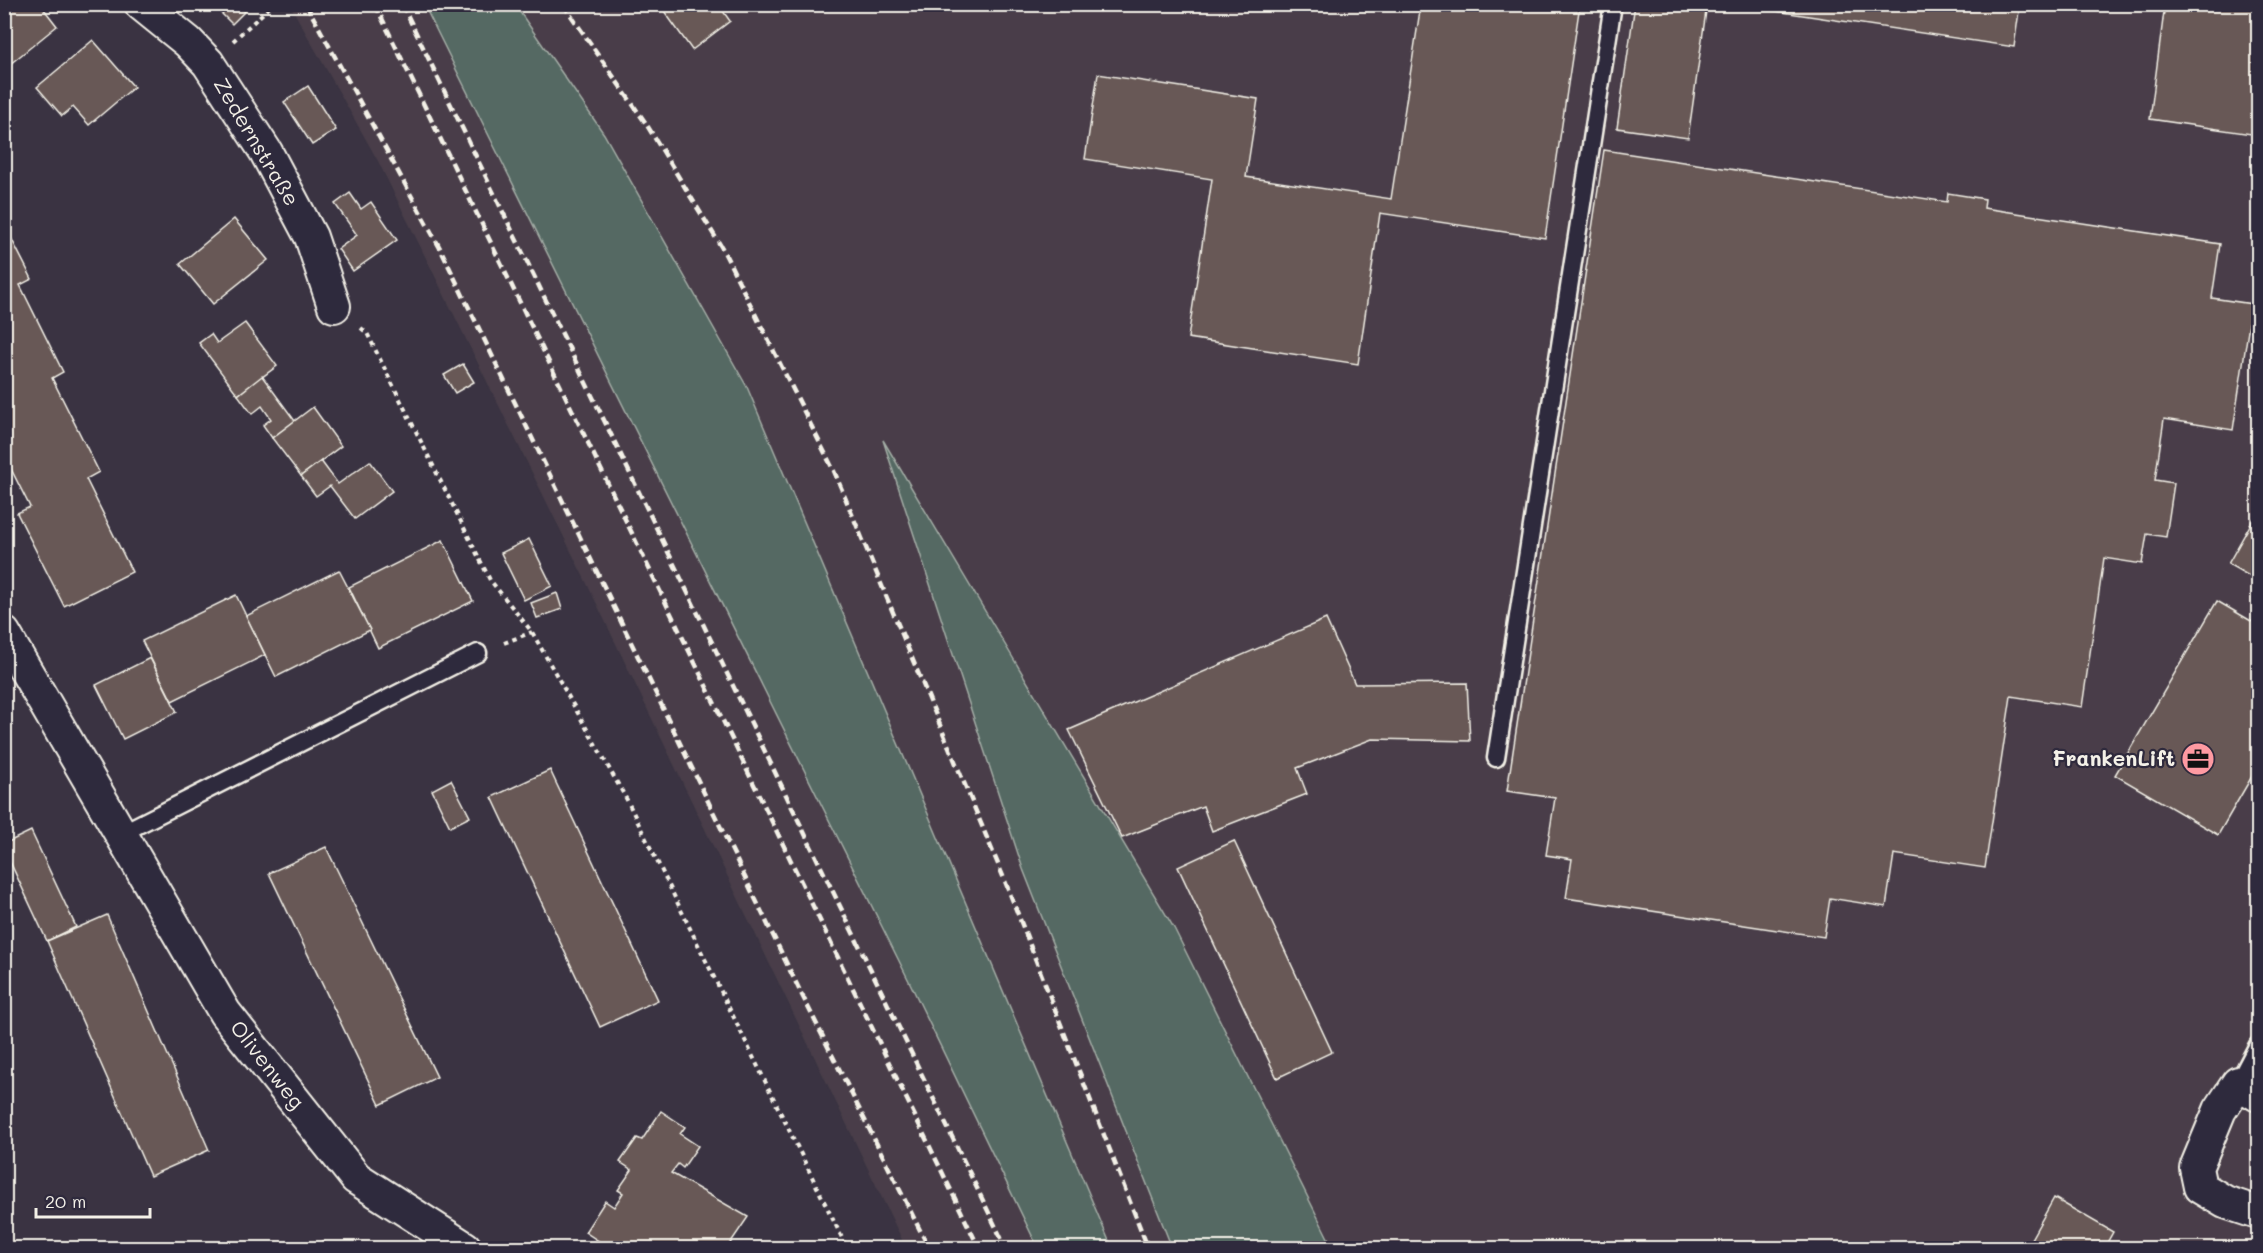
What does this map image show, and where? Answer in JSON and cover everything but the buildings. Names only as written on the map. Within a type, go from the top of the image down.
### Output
[{"type":"street","name":"Zedernstraße","points":[[141,4],[188,42],[208,63],[266,152],[311,237],[334,306]]},
{"type":"street","name":"Olivenweg","points":[[4,633],[225,1013],[356,1178],[465,1248]]},
{"type":"street","points":[[2248,1089],[2220,1110],[2196,1168],[2200,1187],[2225,1202],[2259,1213]]},
{"type":"lane","points":[[1496,758],[1613,4]]},
{"type":"lane","points":[[122,833],[478,653]]},
{"type":"lane","points":[[2248,1089],[2259,1045]]},
{"type":"path","points":[[208,63],[273,4]]},
{"type":"path","points":[[334,306],[367,333],[490,580],[532,632],[627,800],[847,1248]]},
{"type":"shaded area","points":[[290,5],[424,5],[910,983],[1038,1248],[906,1248],[593,596],[378,161]]},
{"type":"shaded area","points":[[515,5],[2258,5],[2258,1248],[1333,1248],[1174,928],[885,443],[1023,869],[1172,1248],[1112,1248],[747,387],[604,134]]},
{"type":"green space","points":[[424,5],[515,5],[604,134],[747,387],[1112,1248],[1038,1248],[910,983]]},
{"type":"green space","points":[[883,440],[1174,928],[1333,1248],[1172,1248],[1023,869]]},
{"type":"railway","points":[[306,4],[440,248],[800,991],[929,1248]]},
{"type":"railway","points":[[375,4],[979,1248]]},
{"type":"railway","points":[[402,4],[1006,1248]]},
{"type":"railway","points":[[563,4],[645,122],[722,248],[834,471],[1005,881],[1148,1248]]},
{"type":"place","name":"FrankenLift","points":[[2198,759]]}]
